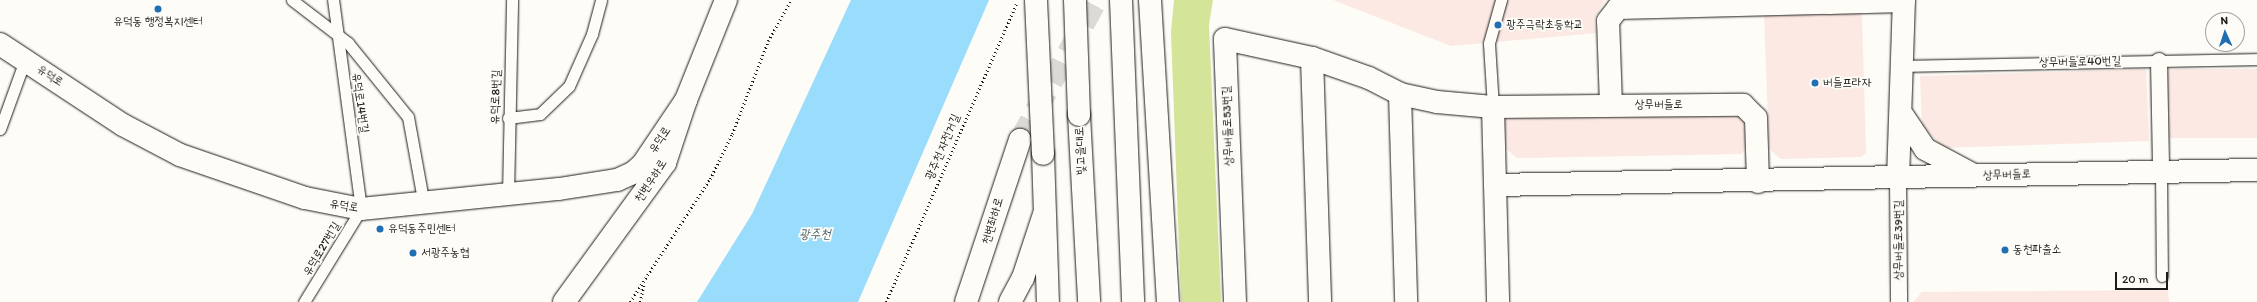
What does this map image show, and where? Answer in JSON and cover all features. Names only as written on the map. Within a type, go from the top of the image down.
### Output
[{"type":"main road","name":"천변우하로","points":[[564,302],[666,163],[686,100],[726,0]]},
{"type":"main road","points":[[1036,0],[1048,302]]},
{"type":"main road","name":"빛고을대로","points":[[1075,0],[1079,115],[1089,302]]},
{"type":"main road","points":[[1121,0],[1133,302]]},
{"type":"main road","points":[[1150,0],[1168,302]]},
{"type":"main road","points":[[1612,105],[1608,21],[1618,8],[1904,0],[1903,116],[1898,179]]},
{"type":"main road","name":"상무버들로53번길","points":[[1235,302],[1225,39],[1312,58],[1369,78],[1400,94],[1493,107]]},
{"type":"main road","name":"유덕로","points":[[0,44],[123,125],[180,155],[306,198],[361,209],[424,205],[599,185],[633,173],[658,144],[686,100]]},
{"type":"main road","points":[[1312,58],[1320,302]]},
{"type":"main road","points":[[1400,94],[1406,302]]},
{"type":"main road","name":"상무버들로","points":[[1493,107],[1743,105],[1756,118],[1758,182]]},
{"type":"main road","points":[[1493,107],[1498,302]]},
{"type":"main road","points":[[1903,116],[1925,149],[1976,176]]},
{"type":"main road","name":"천변좌하로","points":[[966,302],[1020,140]]},
{"type":"main road","name":"상무버들로","points":[[1495,185],[1758,182],[2161,170],[2257,170]]},
{"type":"main road","points":[[1010,302],[1044,214]]},
{"type":"street","points":[[2159,61],[2161,170]]},
{"type":"street","name":"상무버들로39번길","points":[[1898,179],[1899,302]]},
{"type":"lane","points":[[292,0],[337,33],[408,117],[424,205]]},
{"type":"lane","name":"유덕로14번길","points":[[333,0],[361,209]]},
{"type":"lane","name":"유덕로8번길","points":[[508,195],[508,118],[512,0]]},
{"type":"lane","points":[[508,118],[540,114],[569,86],[592,34],[601,0]]},
{"type":"lane","points":[[1493,107],[1489,43],[1501,0]]},
{"type":"lane","name":"상무버들로40번길","points":[[1904,66],[2257,59]]},
{"type":"lane","points":[[0,129],[25,60]]},
{"type":"lane","points":[[2161,170],[2162,276]]},
{"type":"lane","name":"유덕로27번길","points":[[304,302],[361,209]]},
{"type":"path","points":[[630,302],[710,179],[732,134],[768,41],[791,0]]},
{"type":"path","name":"광주천 자전거길","points":[[886,302],[1018,0]]},
{"type":"path","points":[[640,302],[644,281]]},
{"type":"shaded area","name":"광주극락초등학교","points":[[1333,0],[1605,0],[1595,17],[1596,33],[1451,46]]},
{"type":"shaded area","name":"버들프라자","points":[[1859,12],[1862,17],[1866,153],[1861,157],[1781,159],[1769,149],[1764,14]]},
{"type":"shaded area","points":[[2146,69],[2149,141],[1942,148],[1922,124],[1920,76]]},
{"type":"shaded area","points":[[2168,69],[2257,69],[2257,138],[2168,138]]},
{"type":"shaded area","points":[[1510,113],[1739,114],[1748,124],[1749,146],[1741,154],[1517,158],[1504,147],[1503,122]]},
{"type":"shaded area","points":[[2168,290],[2169,302],[1913,302],[1922,292]]},
{"type":"green space","points":[[1174,0],[1213,0],[1209,25],[1221,302],[1181,302],[1171,32]]},
{"type":"water","name":"광주천","points":[[851,0],[989,0],[858,302],[697,302],[752,214]]},
{"type":"tunnel","points":[[1020,140],[1097,0]]},
{"type":"place","name":"유덕동 행정복지센터","points":[[158,9]]},
{"type":"place","name":"광주극락초등학교","points":[[1498,25]]},
{"type":"place","name":"버들프라자","points":[[1815,83]]},
{"type":"place","name":"유덕동주민센터","points":[[380,229]]},
{"type":"place","name":"동천파출소","points":[[2005,250]]},
{"type":"place","name":"서광주농협","points":[[413,253]]}]
